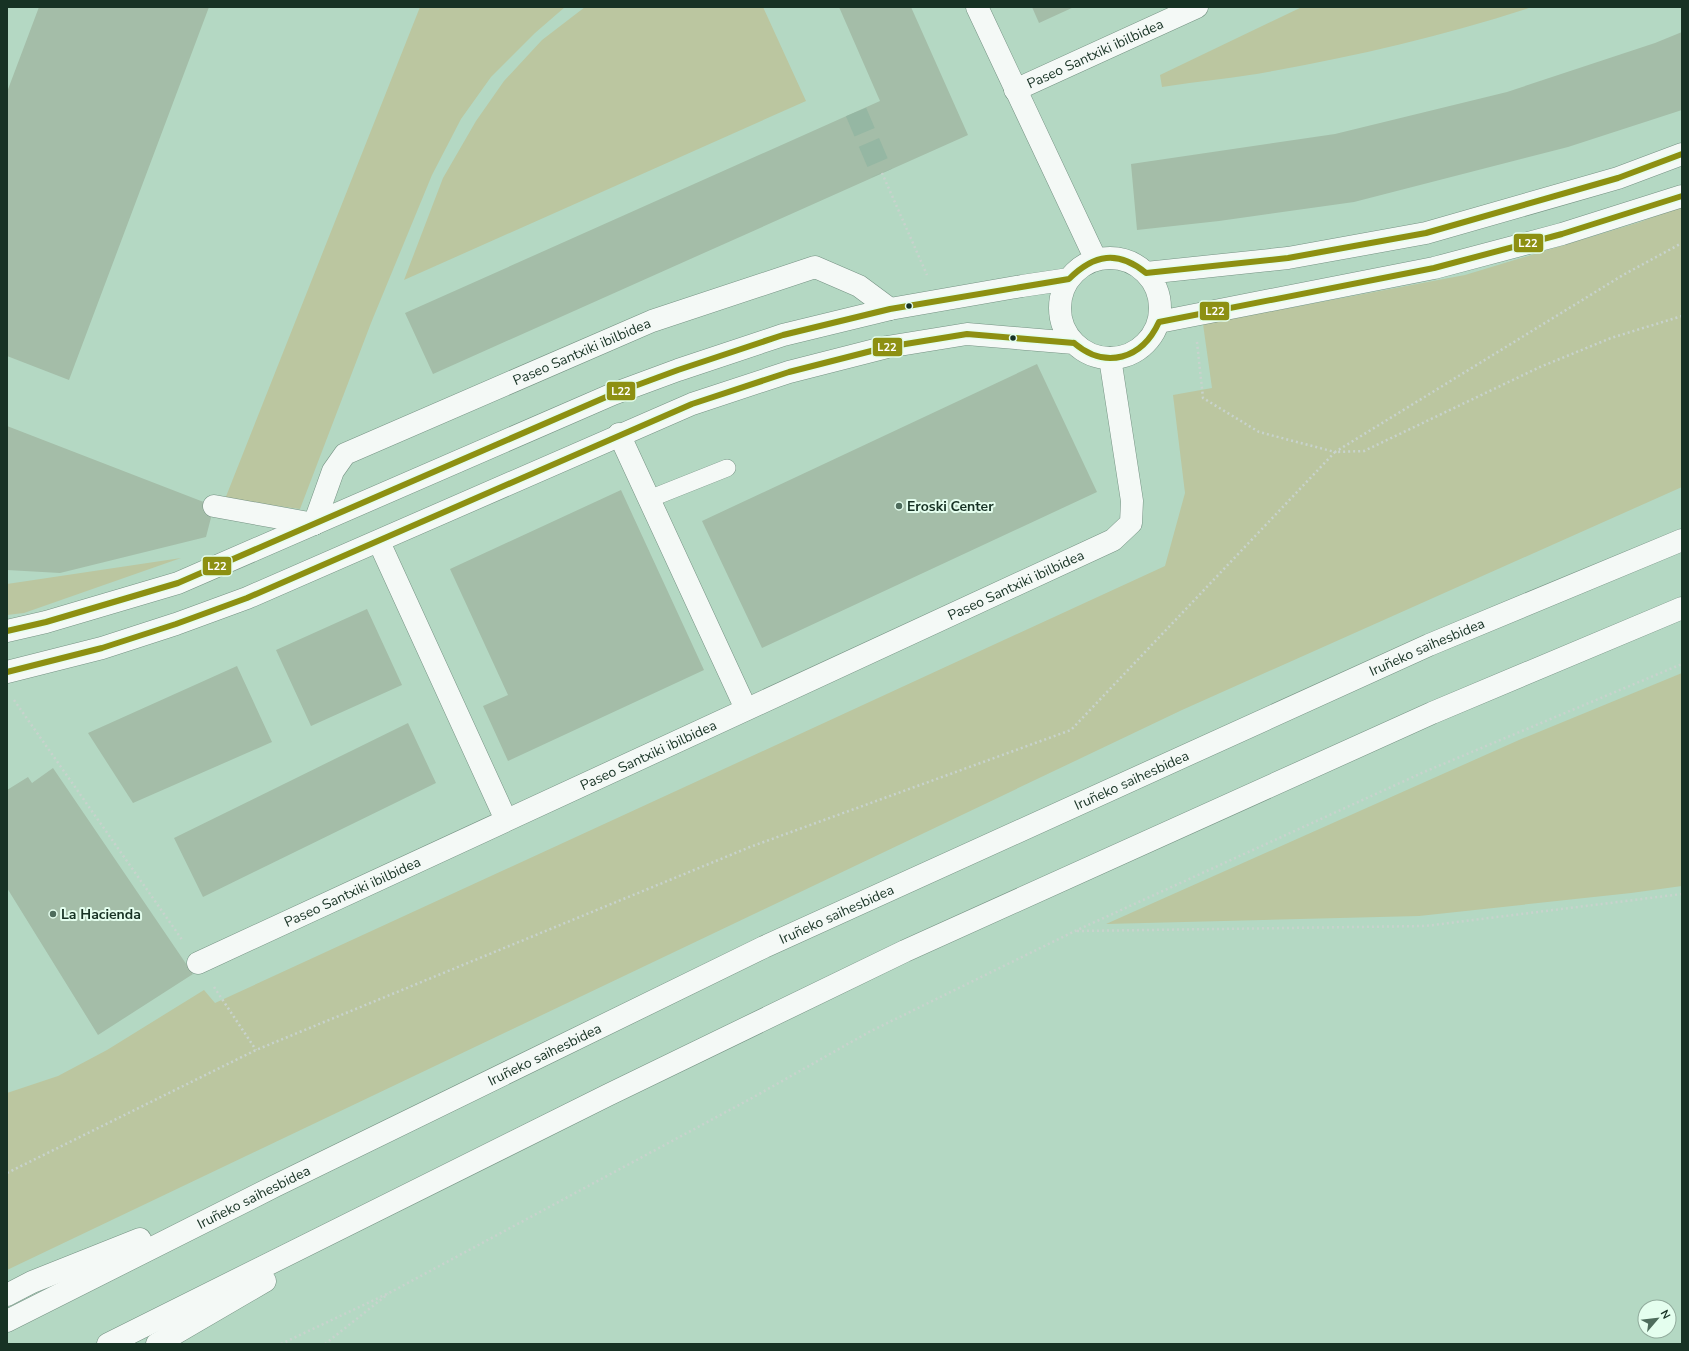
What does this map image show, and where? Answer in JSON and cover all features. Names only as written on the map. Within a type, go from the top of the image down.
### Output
[{"type":"main road","name":"Paseo Santxiki ibilbidea","points":[[977,7],[1096,260]]},
{"type":"main road","name":"Paseo Santxiki ibilbidea","points":[[1015,90],[1197,7]]},
{"type":"main road","points":[[1146,273],[1288,258],[1426,233],[1618,178],[1682,154]]},
{"type":"main road","points":[[1159,322],[1434,268],[1562,234],[1682,196]]},
{"type":"main road","points":[[1109,258],[1122,259],[1135,264],[1146,273],[1154,283],[1159,295],[1161,308],[1159,322],[1152,336],[1141,348],[1127,356],[1110,358],[1097,357],[1084,351],[1074,343],[1065,328],[1060,311],[1062,294],[1069,279],[1081,268],[1096,260],[1109,258]]},
{"type":"main road","name":"Paseo Santxiki ibilbidea","points":[[314,524],[333,471],[344,454],[652,321],[815,267],[859,286],[890,309]]},
{"type":"main road","points":[[7,631],[46,622],[178,583],[613,394],[671,372],[783,335],[890,309],[1069,279]]},
{"type":"main road","points":[[7,672],[102,648],[176,624],[247,598],[379,542],[619,434],[692,404],[789,372],[887,347],[967,334],[1074,343]]},
{"type":"main road","name":"Paseo Santxiki ibilbidea","points":[[198,963],[1113,540],[1131,523],[1132,501],[1110,358]]},
{"type":"main road","points":[[619,434],[746,709]]},
{"type":"main road","points":[[214,506],[314,524]]},
{"type":"main road","name":"Iruñeko saihesbidea","points":[[7,1321],[275,1186],[764,947],[1428,645],[1682,540]]},
{"type":"main road","points":[[379,542],[506,820]]},
{"type":"main road","points":[[108,1344],[608,1095],[905,951],[1432,713],[1682,608]]},
{"type":"main road","points":[[157,1344],[432,1183]]},
{"type":"main road","points":[[7,1295],[32,1282],[275,1186]]},
{"type":"lane","points":[[649,499],[727,468]]},
{"type":"path","points":[[882,173],[931,282]]},
{"type":"path","points":[[7,1173],[256,1050],[750,847],[1071,730],[1335,452],[1616,279],[1682,243]]},
{"type":"path","points":[[1197,338],[1203,398],[1259,432],[1335,452],[1364,451],[1540,367],[1611,338],[1682,316]]},
{"type":"path","points":[[281,1344],[391,1292],[752,1098],[869,1032],[1075,931],[1424,772],[1682,664]]},
{"type":"path","points":[[12,696],[198,963],[256,1050]]},
{"type":"path","points":[[1075,931],[1425,926],[1682,894]]},
{"type":"path","points":[[325,1344],[391,1292]]},
{"type":"green space","points":[[420,7],[565,7],[535,33],[491,77],[461,119],[432,175],[371,323],[300,509],[225,499]]},
{"type":"green space","points":[[585,7],[763,7],[806,101],[404,280],[443,178],[476,121],[504,81],[542,40]]},
{"type":"green space","points":[[1302,7],[1532,7],[1468,27],[1404,44],[1306,65],[1162,87],[1160,75]]},
{"type":"green space","points":[[1682,206],[1682,487],[1182,710],[7,1270],[7,1093],[58,1076],[107,1050],[204,990],[215,1003],[1165,566],[1185,493],[1173,395],[1212,388],[1203,324],[1465,275],[1640,222]]},
{"type":"green space","points":[[181,558],[24,613],[7,615],[7,584]]},
{"type":"green space","points":[[1682,673],[1682,886],[1419,916],[1106,924],[1519,740]]},
{"type":"building","points":[[39,7],[209,7],[69,380],[7,356],[7,92]]},
{"type":"building","points":[[839,7],[911,7],[968,135],[433,374],[405,313],[880,101]]},
{"type":"building","points":[[1032,7],[1074,7],[1039,23]]},
{"type":"building","points":[[1682,32],[1682,110],[1568,147],[1354,202],[1219,221],[1137,230],[1131,164],[1335,134],[1507,92],[1655,43]]},
{"type":"building","name":"Eroski Center","points":[[1037,364],[1097,492],[762,648],[702,521]]},
{"type":"building","points":[[7,426],[214,506],[206,537],[60,573],[7,570]]},
{"type":"building","points":[[621,490],[704,670],[508,761],[483,706],[508,695],[450,569]]},
{"type":"building","points":[[367,609],[402,685],[311,726],[276,650]]},
{"type":"building","points":[[237,666],[272,742],[133,803],[88,733]]},
{"type":"building","points":[[408,723],[436,783],[203,897],[174,838]]},
{"type":"building","points":[[53,768],[193,974],[98,1035],[7,888],[7,790],[28,777],[32,783]]},
{"type":"tunnel","points":[[856,112],[882,173]]},
{"type":"transit line","name":"L22","points":[[7,631],[46,622],[178,583],[613,394],[678,370],[783,335],[890,309],[1069,279],[1088,264],[1106,258],[1116,258],[1126,261],[1146,273],[1288,258],[1426,233],[1618,178],[1682,154]]},
{"type":"transit line","name":"L22","points":[[1074,343],[1086,351],[1098,356],[1110,358],[1122,356],[1133,352],[1143,345],[1152,335],[1159,322],[1434,268],[1562,234],[1682,196]]},
{"type":"transit line","name":"L22","points":[[7,672],[102,648],[176,624],[247,598],[692,404],[789,372],[887,347],[967,334],[1074,343]]},
{"type":"place","name":"Eroski Center","points":[[899,506]]},
{"type":"place","name":"La Hacienda","points":[[53,914]]}]
